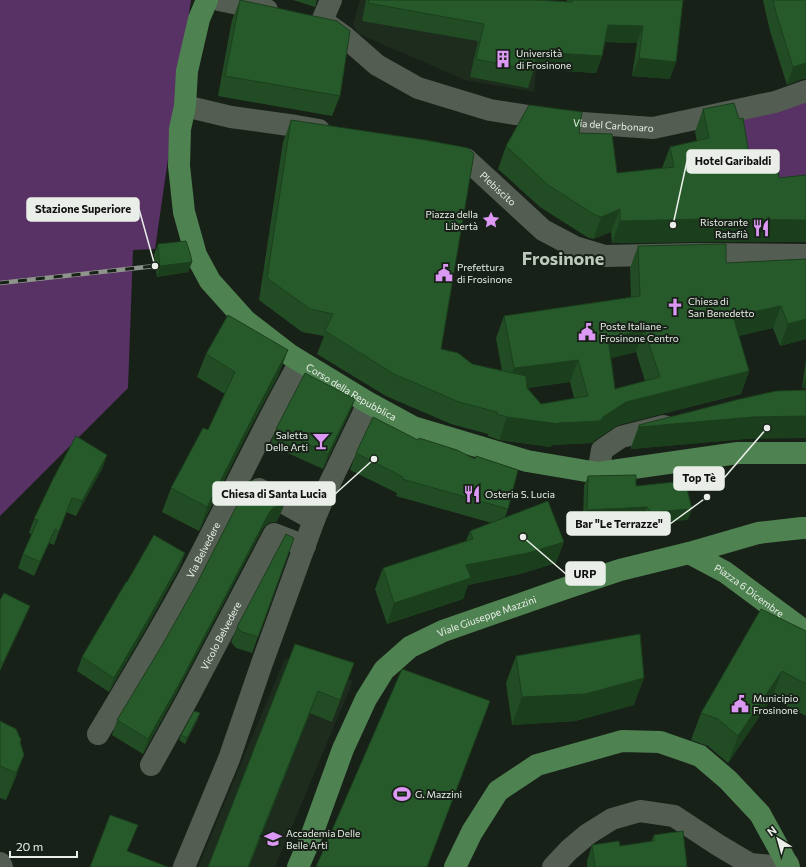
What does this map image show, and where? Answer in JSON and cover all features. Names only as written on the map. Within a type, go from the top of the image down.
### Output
[{"type":"main road","name":"Corso della Repubblica","points":[[207,0],[199,19],[187,71],[185,106],[180,129],[179,166],[184,212],[196,254],[210,282],[246,321],[290,355],[367,402],[413,427],[528,461],[598,473],[738,453],[806,453]]},
{"type":"main road","name":"Viale Giuseppe Mazzini","points":[[298,867],[311,837],[343,749],[366,699],[384,670],[410,647],[443,631],[569,586],[620,570],[689,553],[758,532],[806,528]]},
{"type":"main road","name":"Piazza 6 Dicembre","points":[[689,553],[725,572],[806,632]]},
{"type":"main road","points":[[456,867],[472,832],[498,791],[538,765],[622,741],[660,742],[700,756],[728,780],[760,814],[788,866]]},
{"type":"street","points":[[219,0],[322,21],[331,0]]},
{"type":"street","name":"Via del Carbonaro","points":[[322,21],[377,65],[418,88],[490,110],[568,122],[653,128],[775,102],[806,91]]},
{"type":"street","points":[[185,106],[231,117],[334,133]]},
{"type":"street","name":"Plebiscito","points":[[428,151],[466,159],[543,230],[575,247],[605,256],[695,254],[806,255]]},
{"type":"street","name":"Via Belvedere","points":[[98,734],[158,635],[300,362]]},
{"type":"street","points":[[184,867],[229,759],[314,520],[363,414],[367,402]]},
{"type":"street","points":[[598,473],[602,450],[621,438],[684,421]]},
{"type":"street","points":[[239,478],[314,520]]},
{"type":"street","name":"Vicolo Belvedere","points":[[150,765],[188,698],[274,534],[304,546]]},
{"type":"street","points":[[553,867],[569,850],[588,834],[612,819],[640,811],[674,816],[750,864],[788,866]]},
{"type":"street","points":[[0,863],[2,867]]},
{"type":"shaded area","points":[[0,0],[191,0],[155,249],[133,250],[128,388],[0,516]]},
{"type":"shaded area","name":"Università di Frosinone","points":[[360,0],[542,0],[534,92],[465,80],[359,34],[353,25]]},
{"type":"shaded area","points":[[806,98],[806,192],[746,175],[735,122]]},
{"type":"shaded area","points":[[285,658],[353,681],[275,867],[198,867]]},
{"type":"building","points":[[240,0],[337,21],[350,31],[340,96],[225,76]]},
{"type":"building","points":[[369,0],[535,0],[572,2],[572,0],[683,0],[676,62],[639,58],[643,26],[608,25],[602,56],[537,52],[534,71],[476,59],[484,24],[368,3]]},
{"type":"building","points":[[773,0],[806,0],[806,63],[793,67]]},
{"type":"building","points":[[734,103],[739,119],[743,118],[750,160],[777,160],[779,178],[806,175],[806,220],[703,219],[620,221],[620,209],[601,217],[595,215],[548,185],[506,146],[529,105],[582,112],[579,133],[612,134],[617,173],[674,167],[670,147],[709,138],[703,109]]},
{"type":"building","points":[[291,120],[425,140],[468,148],[474,154],[441,349],[458,353],[472,364],[526,376],[527,388],[541,404],[588,396],[578,360],[514,368],[504,316],[640,296],[638,246],[726,244],[726,263],[806,259],[806,319],[788,324],[781,306],[733,316],[749,371],[626,402],[603,417],[600,421],[558,423],[559,424],[507,417],[497,414],[497,412],[459,402],[394,374],[325,331],[333,314],[310,309],[267,278]],"holes":[[[644,330],[660,377],[615,389],[608,338]]]},
{"type":"building","points":[[186,241],[192,262],[160,266],[158,244]]},
{"type":"building","points":[[228,315],[288,350],[207,507],[171,488],[203,428],[208,430],[235,372],[206,354]]},
{"type":"building","points":[[305,373],[355,399],[328,454],[276,429]]},
{"type":"building","points":[[806,390],[806,416],[753,417],[639,427],[639,425],[776,391]]},
{"type":"building","points":[[373,417],[418,440],[419,438],[457,450],[475,459],[476,456],[518,470],[508,509],[402,479],[403,477],[356,453]]},
{"type":"building","points":[[76,436],[107,455],[82,501],[72,498],[59,531],[55,529],[40,562],[23,554],[38,520],[34,519]]},
{"type":"building","points":[[636,475],[636,486],[685,481],[692,509],[651,512],[647,507],[587,510],[588,476]]},
{"type":"building","points":[[250,480],[286,500],[282,506],[273,508],[269,513],[183,677],[148,739],[117,720],[195,587]]},
{"type":"building","points":[[548,501],[564,542],[528,553],[466,565],[471,578],[394,603],[383,568],[473,539],[470,531]]},
{"type":"building","points":[[286,534],[294,538],[258,637],[242,632],[237,627]]},
{"type":"building","points":[[154,535],[185,553],[114,678],[82,657]]},
{"type":"building","points":[[4,593],[30,606],[3,663],[0,662],[0,600]]},
{"type":"building","name":"Municipio Frosinone","points":[[761,609],[806,631],[806,684],[782,671],[738,736],[718,719],[701,713]]},
{"type":"building","points":[[640,634],[644,678],[585,694],[522,697],[516,656]]},
{"type":"building","points":[[295,644],[354,663],[340,700],[318,691],[248,867],[208,867]]},
{"type":"building","name":"G. Mazzini","points":[[402,669],[490,701],[427,867],[316,867]]},
{"type":"building","points":[[194,711],[200,713],[187,738],[181,735]]},
{"type":"building","points":[[0,721],[16,729],[21,740],[20,742],[24,755],[16,773],[0,766]]},
{"type":"building","points":[[110,815],[138,825],[127,851],[168,867],[90,867]]},
{"type":"building","points":[[683,831],[687,867],[595,867],[592,845],[619,841],[620,846],[654,841],[654,835]]},
{"type":"railway","points":[[0,283],[155,266]]},
{"type":"place","name":"Università di Frosinone","points":[[503,59]]},
{"type":"place","name":"Piazza della Libertà","points":[[491,220]]},
{"type":"place","name":"Hotel Garibaldi","points":[[673,225]]},
{"type":"place","name":"Ristorante Ratafià","points":[[761,228]]},
{"type":"place","name":"Stazione Superiore","points":[[155,266]]},
{"type":"place","name":"Prefettura di Frosinone","points":[[444,273]]},
{"type":"place","name":"Chiesa di San Benedetto","points":[[675,307]]},
{"type":"place","name":"Poste Italiane - Frosinone Centro","points":[[587,332]]},
{"type":"place","name":"Top Tè","points":[[767,428]]},
{"type":"place","name":"Saletta Delle Arti","points":[[321,441]]},
{"type":"place","name":"Chiesa di Santa Lucia","points":[[374,459]]},
{"type":"place","name":"Osteria S. Lucia","points":[[472,494]]},
{"type":"place","name":"Bar \"Le Terrazze\"","points":[[707,497]]},
{"type":"place","name":"URP","points":[[523,537]]},
{"type":"place","name":"Municipio Frosinone","points":[[740,704]]},
{"type":"place","name":"G. Mazzini","points":[[402,794]]},
{"type":"place","name":"Accademia Delle Belle Arti","points":[[273,839]]},
{"type":"district","name":"Frosinone","points":[[563,258]]}]
